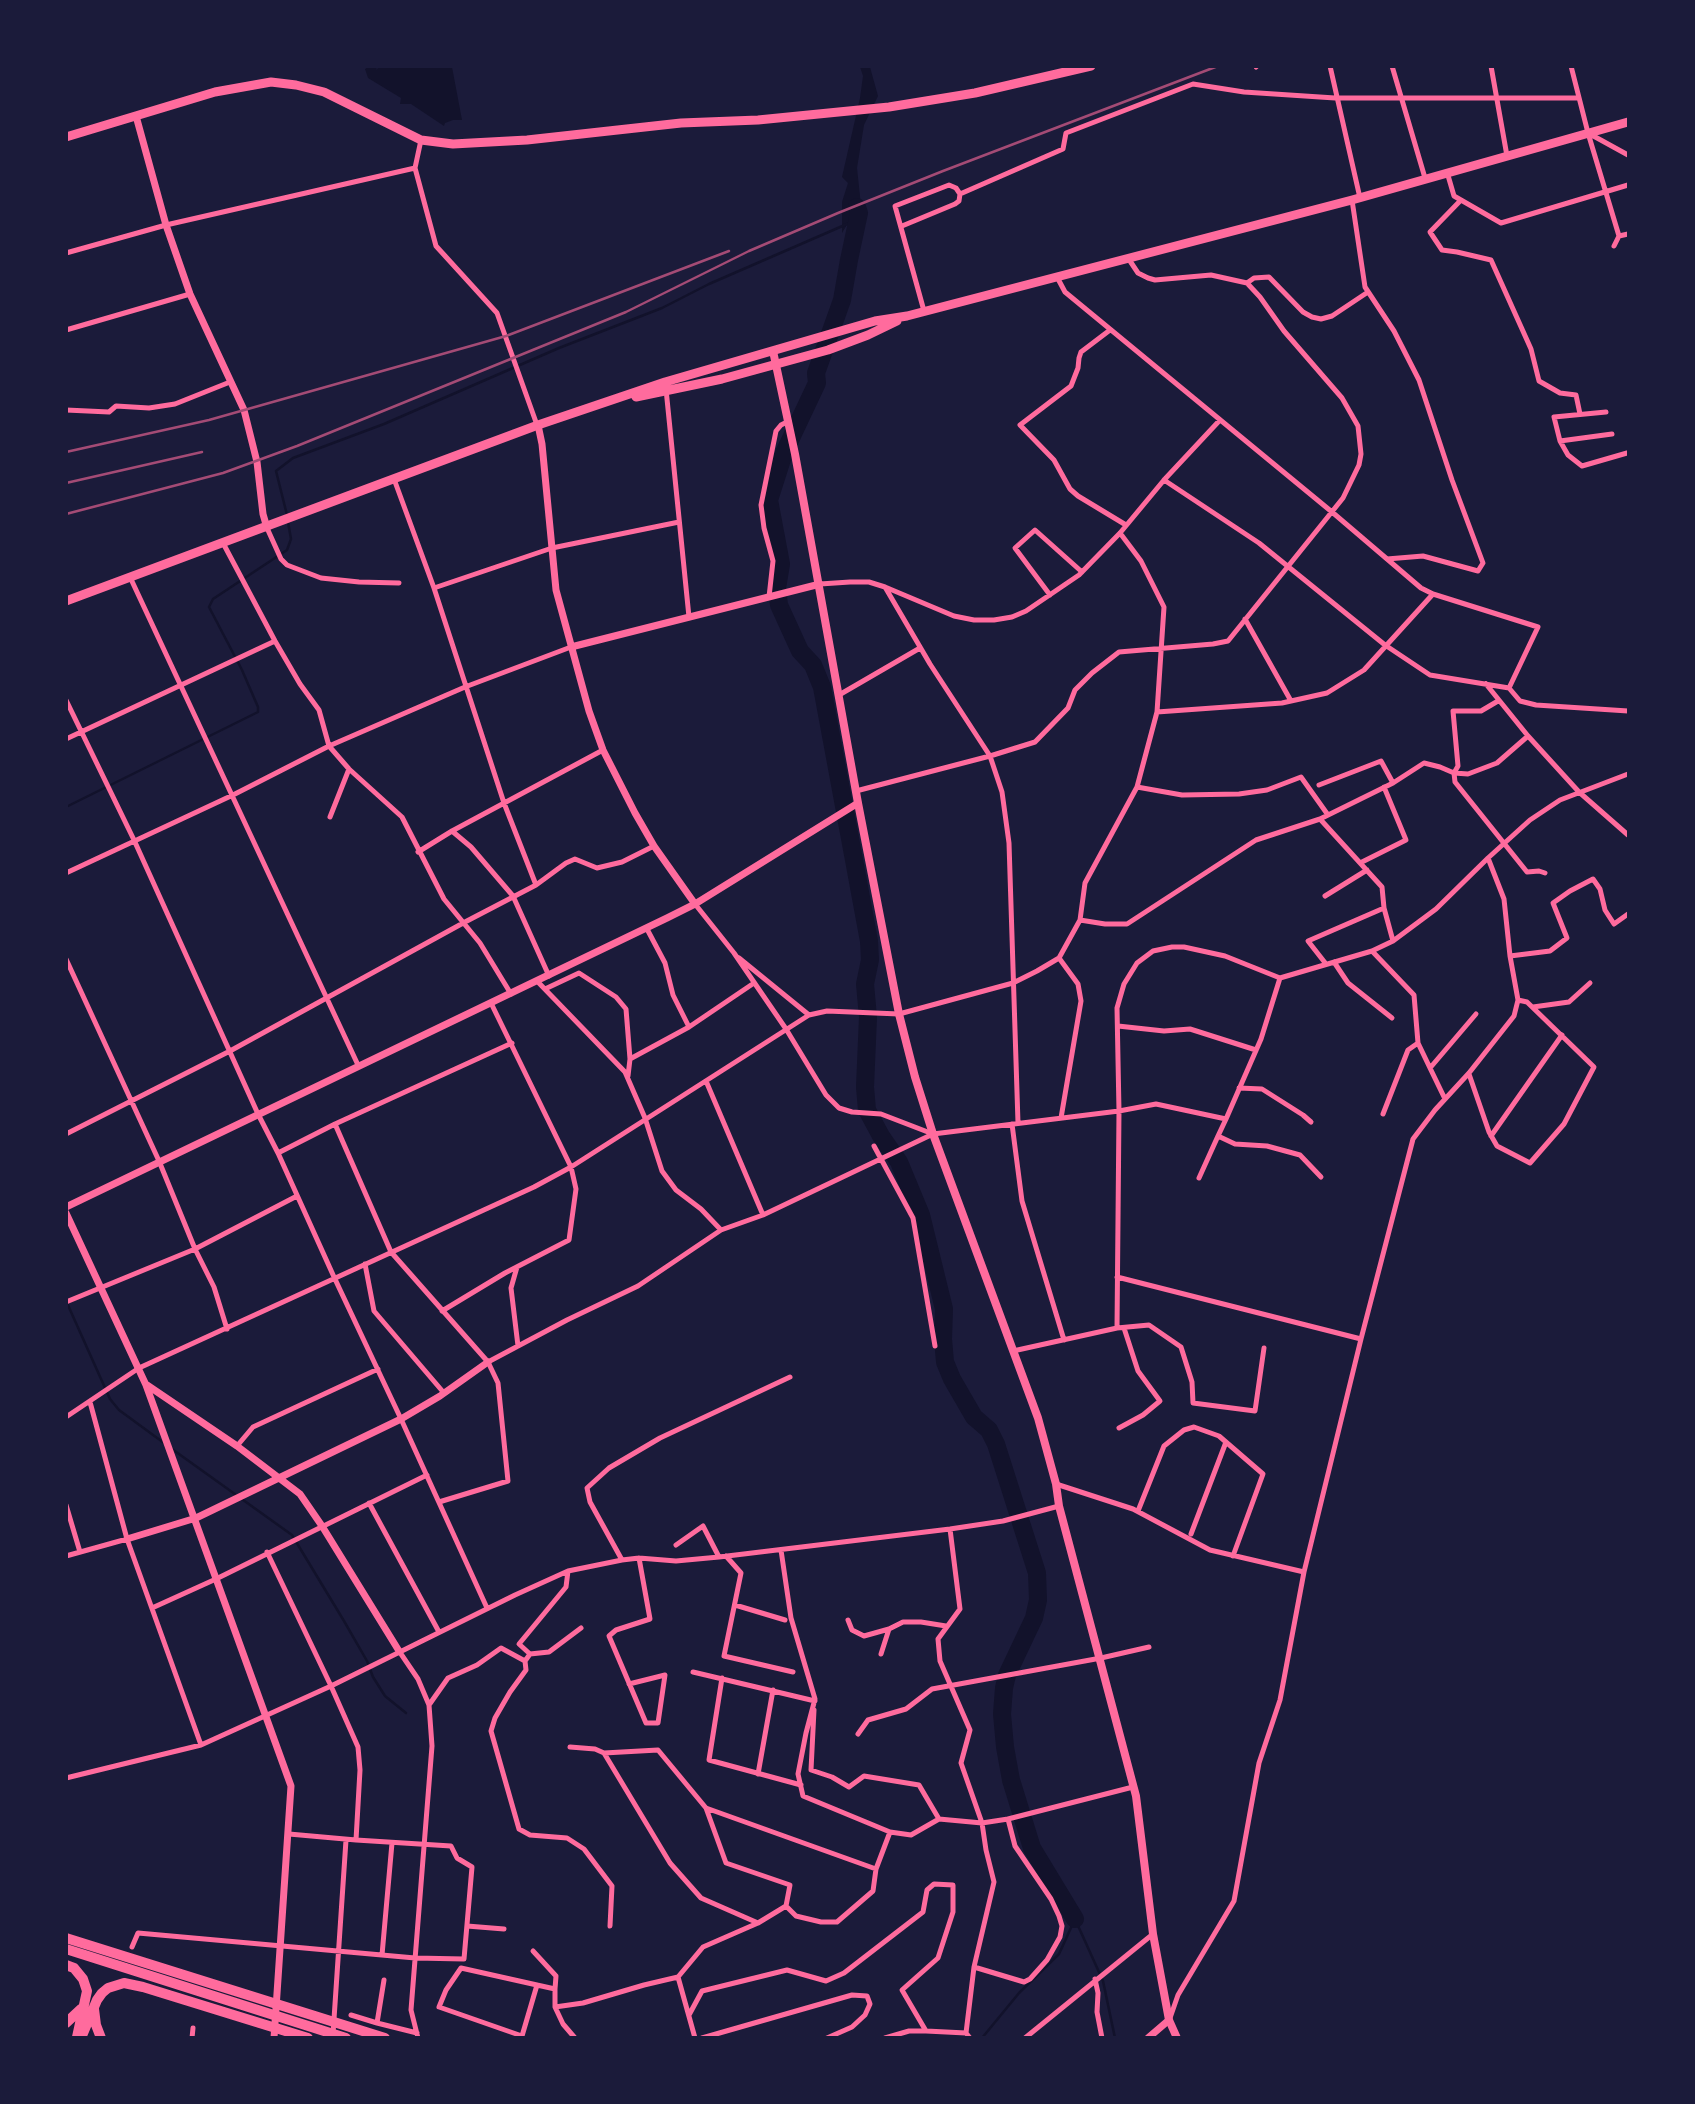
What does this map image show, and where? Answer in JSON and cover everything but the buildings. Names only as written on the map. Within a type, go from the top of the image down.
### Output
[{"type":"highway","points":[[66,137],[215,92],[271,82],[324,92],[421,140],[453,144],[889,107],[1002,87],[1091,66]]},
{"type":"highway","points":[[666,387],[875,321],[907,316],[1356,199],[1629,122]]},
{"type":"highway","points":[[66,601],[538,425],[603,403],[828,350],[907,316]]},
{"type":"highway","points":[[66,1935],[385,2038]]},
{"type":"highway","points":[[66,1949],[345,2038]]},
{"type":"highway","points":[[66,1965],[79,1973],[86,1985],[89,2006],[101,2038]]},
{"type":"highway","points":[[66,2023],[108,1987],[124,1983],[307,2038]]},
{"type":"highway","points":[[79,2038],[89,2006]]},
{"type":"main road","points":[[774,351],[899,1014],[933,1134],[1038,1418],[1056,1484],[1059,1506],[1133,1787],[1153,1934],[1169,2020],[1177,2038]]},
{"type":"street","points":[[1330,66],[1356,199],[1363,280],[1394,331],[1419,380],[1483,563],[1478,571],[1423,556],[1387,559]]},
{"type":"street","points":[[1392,66],[1425,178]]},
{"type":"street","points":[[1491,66],[1507,156]]},
{"type":"street","points":[[1571,66],[1619,236],[1614,246]]},
{"type":"street","points":[[960,194],[1063,149],[1066,133],[1193,84],[1244,92],[1335,98],[1580,98]]},
{"type":"street","points":[[136,116],[166,225],[190,294],[244,410],[256,456],[267,527],[281,559],[287,565],[321,578],[399,583]]},
{"type":"street","points":[[1588,133],[1629,155]]},
{"type":"street","points":[[421,140],[415,168],[436,246],[497,313],[538,425],[556,590],[589,711],[603,750],[654,846],[734,953],[786,1029],[826,1095],[839,1108],[852,1112],[881,1114],[933,1134]]},
{"type":"street","points":[[66,253],[166,225],[415,168]]},
{"type":"street","points":[[1447,172],[1454,196],[1501,223],[1629,185]]},
{"type":"street","points":[[902,226],[952,205],[958,201],[960,194],[956,188],[949,185],[895,206],[924,311]]},
{"type":"street","points":[[1461,200],[1430,232],[1442,250],[1491,260],[1531,349],[1539,381],[1560,393],[1576,396],[1580,415]]},
{"type":"street","points":[[1619,236],[1629,234]]},
{"type":"street","points":[[856,791],[1035,742],[1068,708],[1075,690],[1091,673],[1119,652],[1213,645],[1228,641],[1343,498],[1359,465],[1361,454],[1358,426],[1342,398],[1284,331],[1260,297],[1247,283],[1211,275],[1154,280],[1138,273],[1128,258]]},
{"type":"street","points":[[1057,277],[1065,292],[1421,588],[1538,627],[1508,688]]},
{"type":"street","points":[[1247,283],[1254,278],[1269,277],[1303,312],[1321,319],[1332,316],[1368,292]]},
{"type":"street","points":[[66,330],[190,294]]},
{"type":"street","points":[[1110,330],[1081,352],[1071,386],[1020,425],[1054,460],[1070,489],[1126,525]]},
{"type":"street","points":[[66,410],[109,412],[116,406],[149,408],[175,404],[230,382]]},
{"type":"street","points":[[666,387],[690,617]]},
{"type":"street","points":[[1606,412],[1554,416],[1560,441],[1568,455],[1583,466],[1627,453]]},
{"type":"street","points":[[66,873],[233,795],[329,746],[465,687],[571,647],[820,584],[869,582],[954,616],[974,620],[1012,617],[1082,572],[1220,420]]},
{"type":"street","points":[[770,596],[773,561],[761,505],[776,430],[789,421]]},
{"type":"street","points":[[1560,441],[1612,434]]},
{"type":"street","points":[[394,478],[434,588],[504,803],[536,885]]},
{"type":"street","points":[[1164,480],[1259,543],[1385,645],[1430,675],[1508,688],[1520,701],[1536,705],[1629,711]]},
{"type":"street","points":[[434,588],[552,548],[679,522]]},
{"type":"street","points":[[1050,595],[1015,548],[1035,530],[1082,572]]},
{"type":"street","points":[[66,1417],[139,1368],[534,1187],[571,1167],[808,1014],[827,1011],[899,1014],[1013,983],[1059,958],[1080,920],[1085,883],[1137,787],[1157,712],[1164,607],[1141,561],[1120,533]]},
{"type":"street","points":[[223,543],[275,641],[319,710],[329,746],[349,769],[402,817],[444,899],[480,943],[511,994]]},
{"type":"street","points":[[130,577],[358,1065]]},
{"type":"street","points":[[885,587],[920,648],[990,756],[1002,792],[1009,843],[1015,1123],[1022,1201],[1064,1340]]},
{"type":"street","points":[[1157,712],[1292,701],[1327,693],[1364,670],[1433,594]]},
{"type":"street","points":[[1245,619],[1292,701]]},
{"type":"street","points":[[66,739],[275,641]]},
{"type":"street","points":[[839,695],[920,648]]},
{"type":"street","points":[[1486,684],[1528,736],[1579,792],[1629,835]]},
{"type":"street","points":[[66,700],[134,841],[487,1608]]},
{"type":"street","points":[[1498,701],[1481,711],[1453,711],[1458,766],[1454,773],[1455,782],[1527,872],[1545,873]]},
{"type":"street","points":[[1080,920],[1127,924],[1256,840],[1320,819],[1393,783],[1424,763],[1454,773],[1468,774],[1497,763],[1528,736]]},
{"type":"street","points":[[418,852],[603,750]]},
{"type":"street","points":[[1319,785],[1381,761],[1393,783]]},
{"type":"street","points":[[330,817],[349,769]]},
{"type":"street","points":[[1119,1428],[1143,1415],[1160,1401],[1138,1371],[1120,1328],[1117,1277],[1117,1008],[1124,984],[1137,963],[1153,951],[1184,947],[1225,956],[1280,978],[1372,951],[1393,941],[1436,909],[1530,820],[1560,800],[1629,774]]},
{"type":"street","points":[[1137,787],[1182,795],[1239,794],[1267,790],[1301,777],[1328,815]]},
{"type":"street","points":[[1360,863],[1406,840],[1384,787]]},
{"type":"street","points":[[66,1207],[647,929],[695,904],[858,803]]},
{"type":"street","points":[[1320,819],[1382,887],[1384,908],[1393,941]]},
{"type":"street","points":[[452,831],[471,847],[513,896],[549,976]]},
{"type":"street","points":[[66,1134],[230,1051],[536,885],[566,863],[575,859],[597,868],[622,862],[654,846]]},
{"type":"street","points":[[1148,2038],[1169,2020],[1178,1995],[1234,1900],[1259,1763],[1280,1700],[1304,1572],[1413,1139],[1514,1016],[1518,1000],[1504,899],[1488,858]]},
{"type":"street","points":[[1325,896],[1367,870]]},
{"type":"street","points":[[1510,956],[1550,951],[1567,938],[1553,903],[1593,879],[1600,889],[1605,910],[1614,924],[1629,915]]},
{"type":"street","points":[[1326,964],[1308,941],[1384,908]]},
{"type":"street","points":[[647,929],[665,963],[673,995],[690,1027]]},
{"type":"street","points":[[1372,951],[1415,995],[1418,1044],[1445,1099]]},
{"type":"street","points":[[734,953],[808,1014]]},
{"type":"street","points":[[1059,958],[1079,985],[1081,1001],[1061,1118]]},
{"type":"street","points":[[66,959],[214,1287],[227,1329]]},
{"type":"street","points":[[1334,962],[1348,983],[1392,1018]]},
{"type":"street","points":[[545,989],[579,973],[616,997],[626,1009],[630,1059],[628,1079]]},
{"type":"street","points":[[1199,1178],[1256,1050],[1280,978]]},
{"type":"street","points":[[537,981],[625,1072],[645,1118],[662,1171],[676,1190],[701,1209],[721,1230]]},
{"type":"street","points":[[630,1059],[690,1027],[754,983]]},
{"type":"street","points":[[1533,1007],[1569,1002],[1590,983]]},
{"type":"street","points":[[1469,1073],[1497,1146],[1530,1163],[1564,1124],[1594,1067],[1533,1007],[1518,1000]]},
{"type":"street","points":[[442,1311],[569,1240],[576,1188],[571,1167],[491,1003]]},
{"type":"street","points":[[1430,1068],[1476,1014]]},
{"type":"street","points":[[1118,1026],[1164,1031],[1190,1029],[1256,1050]]},
{"type":"street","points":[[1491,1136],[1562,1035]]},
{"type":"street","points":[[278,1153],[512,1043]]},
{"type":"street","points":[[1384,1114],[1408,1050],[1418,1044]]},
{"type":"street","points":[[706,1081],[763,1215]]},
{"type":"street","points":[[1240,1088],[1262,1089],[1311,1122]]},
{"type":"street","points":[[66,1556],[195,1518],[401,1419],[488,1362],[638,1286],[721,1230],[763,1215],[933,1134],[1156,1104],[1226,1119]]},
{"type":"street","points":[[335,1124],[391,1252],[488,1362],[498,1384],[508,1481],[439,1502]]},
{"type":"street","points":[[1218,1136],[1235,1144],[1267,1146],[1300,1155],[1321,1177]]},
{"type":"street","points":[[874,1146],[913,1218],[935,1346]]},
{"type":"street","points":[[66,1302],[195,1249],[298,1196]]},
{"type":"street","points":[[66,1213],[146,1385],[291,1786],[274,2038]]},
{"type":"street","points":[[365,1264],[374,1311],[444,1393]]},
{"type":"street","points":[[517,1267],[511,1288],[518,1346]]},
{"type":"street","points":[[1117,1277],[1361,1339]]},
{"type":"street","points":[[1013,1351],[1120,1328],[1149,1325],[1181,1347],[1192,1382],[1193,1404],[1255,1411],[1264,1348]]},
{"type":"street","points":[[237,1446],[253,1427],[377,1368]]},
{"type":"street","points":[[622,1560],[590,1502],[587,1488],[608,1468],[660,1437],[790,1377]]},
{"type":"street","points":[[146,1385],[237,1446],[300,1494],[418,1679],[429,1705],[432,1746],[411,2011],[417,2035]]},
{"type":"street","points":[[90,1402],[127,1539],[201,1745]]},
{"type":"street","points":[[1138,1511],[1164,1446],[1184,1430],[1194,1427],[1219,1436],[1263,1474],[1233,1556]]},
{"type":"street","points":[[1191,1534],[1226,1442]]},
{"type":"street","points":[[152,1608],[427,1475]]},
{"type":"street","points":[[1056,1484],[1138,1511],[1210,1550],[1304,1572]]},
{"type":"street","points":[[369,1503],[439,1632]]},
{"type":"street","points":[[66,1505],[80,1552]]},
{"type":"street","points":[[66,1778],[201,1745],[331,1686],[568,1571],[639,1558],[676,1561],[722,1557],[950,1529],[1003,1521],[1059,1506]]},
{"type":"street","points":[[676,1545],[703,1526],[722,1557],[741,1573],[724,1656],[793,1672]]},
{"type":"street","points":[[885,2038],[909,2031],[968,2035],[974,1967],[994,1882],[982,1823],[961,1763],[970,1730],[940,1661],[938,1639],[960,1609],[950,1529]]},
{"type":"street","points":[[781,1550],[791,1619],[815,1699],[811,1770],[832,1777],[849,1787],[864,1776],[919,1785],[939,1819]]},
{"type":"street","points":[[267,1552],[358,1747],[360,1770],[356,1840]]},
{"type":"street","points":[[629,1684],[665,1675],[658,1723],[646,1723],[629,1684],[609,1636],[616,1630],[650,1619],[639,1558]]},
{"type":"street","points":[[568,1571],[566,1587],[519,1644],[530,1654],[549,1652],[581,1628]]},
{"type":"street","points":[[735,1605],[785,1620]]},
{"type":"street","points":[[848,1620],[852,1630],[864,1636],[903,1622],[946,1626]]},
{"type":"street","points":[[881,1654],[889,1629]]},
{"type":"street","points":[[858,1734],[868,1720],[906,1709],[932,1689],[1149,1647]]},
{"type":"street","points":[[429,1705],[448,1678],[477,1665],[501,1648],[525,1661]]},
{"type":"street","points":[[530,1654],[525,1661],[526,1670],[495,1718],[491,1731],[519,1829],[530,1835],[567,1838],[584,1849],[612,1886],[610,1926]]},
{"type":"street","points":[[693,1672],[815,1699]]},
{"type":"street","points":[[722,1678],[709,1760],[801,1785]]},
{"type":"street","points":[[758,1774],[774,1690]]},
{"type":"street","points":[[815,1699],[798,1774],[803,1797],[890,1832],[911,1835],[939,1819],[982,1823],[1008,1819],[1133,1787]]},
{"type":"street","points":[[570,1747],[595,1749],[604,1754],[670,1863],[701,1898],[758,1923]]},
{"type":"street","points":[[555,2007],[583,2003],[678,1977],[703,1947],[758,1923],[786,1906],[790,1885],[726,1863],[706,1808],[658,1751],[604,1754]]},
{"type":"street","points":[[706,1808],[876,1869]]},
{"type":"street","points":[[974,1967],[1024,1982],[1047,1961],[1060,1937],[1062,1926],[1059,1916],[1016,1846],[1008,1819]]},
{"type":"street","points":[[786,1906],[796,1916],[821,1922],[837,1922],[873,1891],[876,1869],[890,1832]]},
{"type":"street","points":[[132,1947],[138,1933],[415,1958],[464,1959],[472,1867],[457,1858],[451,1846],[289,1834]]},
{"type":"street","points":[[333,2038],[346,1840]]},
{"type":"street","points":[[382,1955],[392,1843]]},
{"type":"street","points":[[689,2015],[702,1991],[787,1970],[826,1981],[844,1973],[923,1912],[928,1890],[934,1884],[953,1885],[953,1912],[939,1958],[902,1990],[926,2031]]},
{"type":"street","points":[[467,1926],[504,1928]]},
{"type":"street","points":[[1026,2038],[1153,1934]]},
{"type":"street","points":[[533,1951],[556,1976],[555,2007],[563,2024],[575,2038]]},
{"type":"street","points":[[537,1985],[522,2036],[439,2007],[446,1990],[461,1968],[555,1989]]},
{"type":"street","points":[[678,1977],[695,2038]]},
{"type":"street","points":[[1095,1979],[1102,2038]]},
{"type":"street","points":[[377,2023],[384,1980]]},
{"type":"street","points":[[702,2038],[852,1995],[867,1996],[870,2004],[865,2015],[852,2027],[827,2038]]},
{"type":"street","points":[[351,2015],[417,2035]]},
{"type":"street","points":[[192,2038],[193,2028]]},
{"type":"street","points":[[899,2038],[909,2031]]},
{"type":"shaded area","points":[[370,66],[377,67],[376,70],[380,66],[452,67],[462,120],[453,120],[444,126],[411,104],[400,104],[401,98],[368,78],[365,69]]},
{"type":"shaded area","points":[[860,67],[870,67],[878,96],[864,125],[857,168],[862,215],[858,254],[855,226],[851,218],[842,233],[842,202],[848,183],[842,177],[860,98],[863,76]]},
{"type":"waterway","points":[[857,207],[859,213],[842,300],[816,373],[817,383],[784,453],[769,500],[781,564],[777,588],[779,605],[800,651],[813,665],[822,687],[869,941],[870,960],[865,984],[868,1017],[865,1087],[867,1110],[899,1162],[921,1215],[944,1309],[945,1362],[974,1417],[989,1430],[996,1444],[1037,1573],[1038,1600],[1034,1618],[1007,1675],[1004,1688],[1002,1714],[1005,1747],[1011,1780],[1032,1848],[1075,1919]]},
{"type":"waterway","points":[[287,515],[276,471],[293,458],[384,424],[559,348],[662,308],[709,284],[854,221]]},
{"type":"waterway","points":[[66,807],[258,712],[242,670],[209,607],[213,599],[287,550],[291,539],[288,522]]},
{"type":"waterway","points":[[67,1303],[110,1399],[119,1410],[164,1443]]},
{"type":"waterway","points":[[172,1449],[292,1535],[385,1696],[406,1713]]},
{"type":"waterway","points":[[1075,1919],[1103,1981],[1115,2038]]},
{"type":"waterway","points":[[982,2038],[1019,1993],[1059,1954],[1075,1919]]},
{"type":"railway","points":[[66,514],[223,473],[297,446],[626,312],[749,251],[838,213],[1218,66]]},
{"type":"railway","points":[[66,452],[209,420],[506,336],[729,251]]},
{"type":"railway","points":[[66,483],[202,452]]}]
